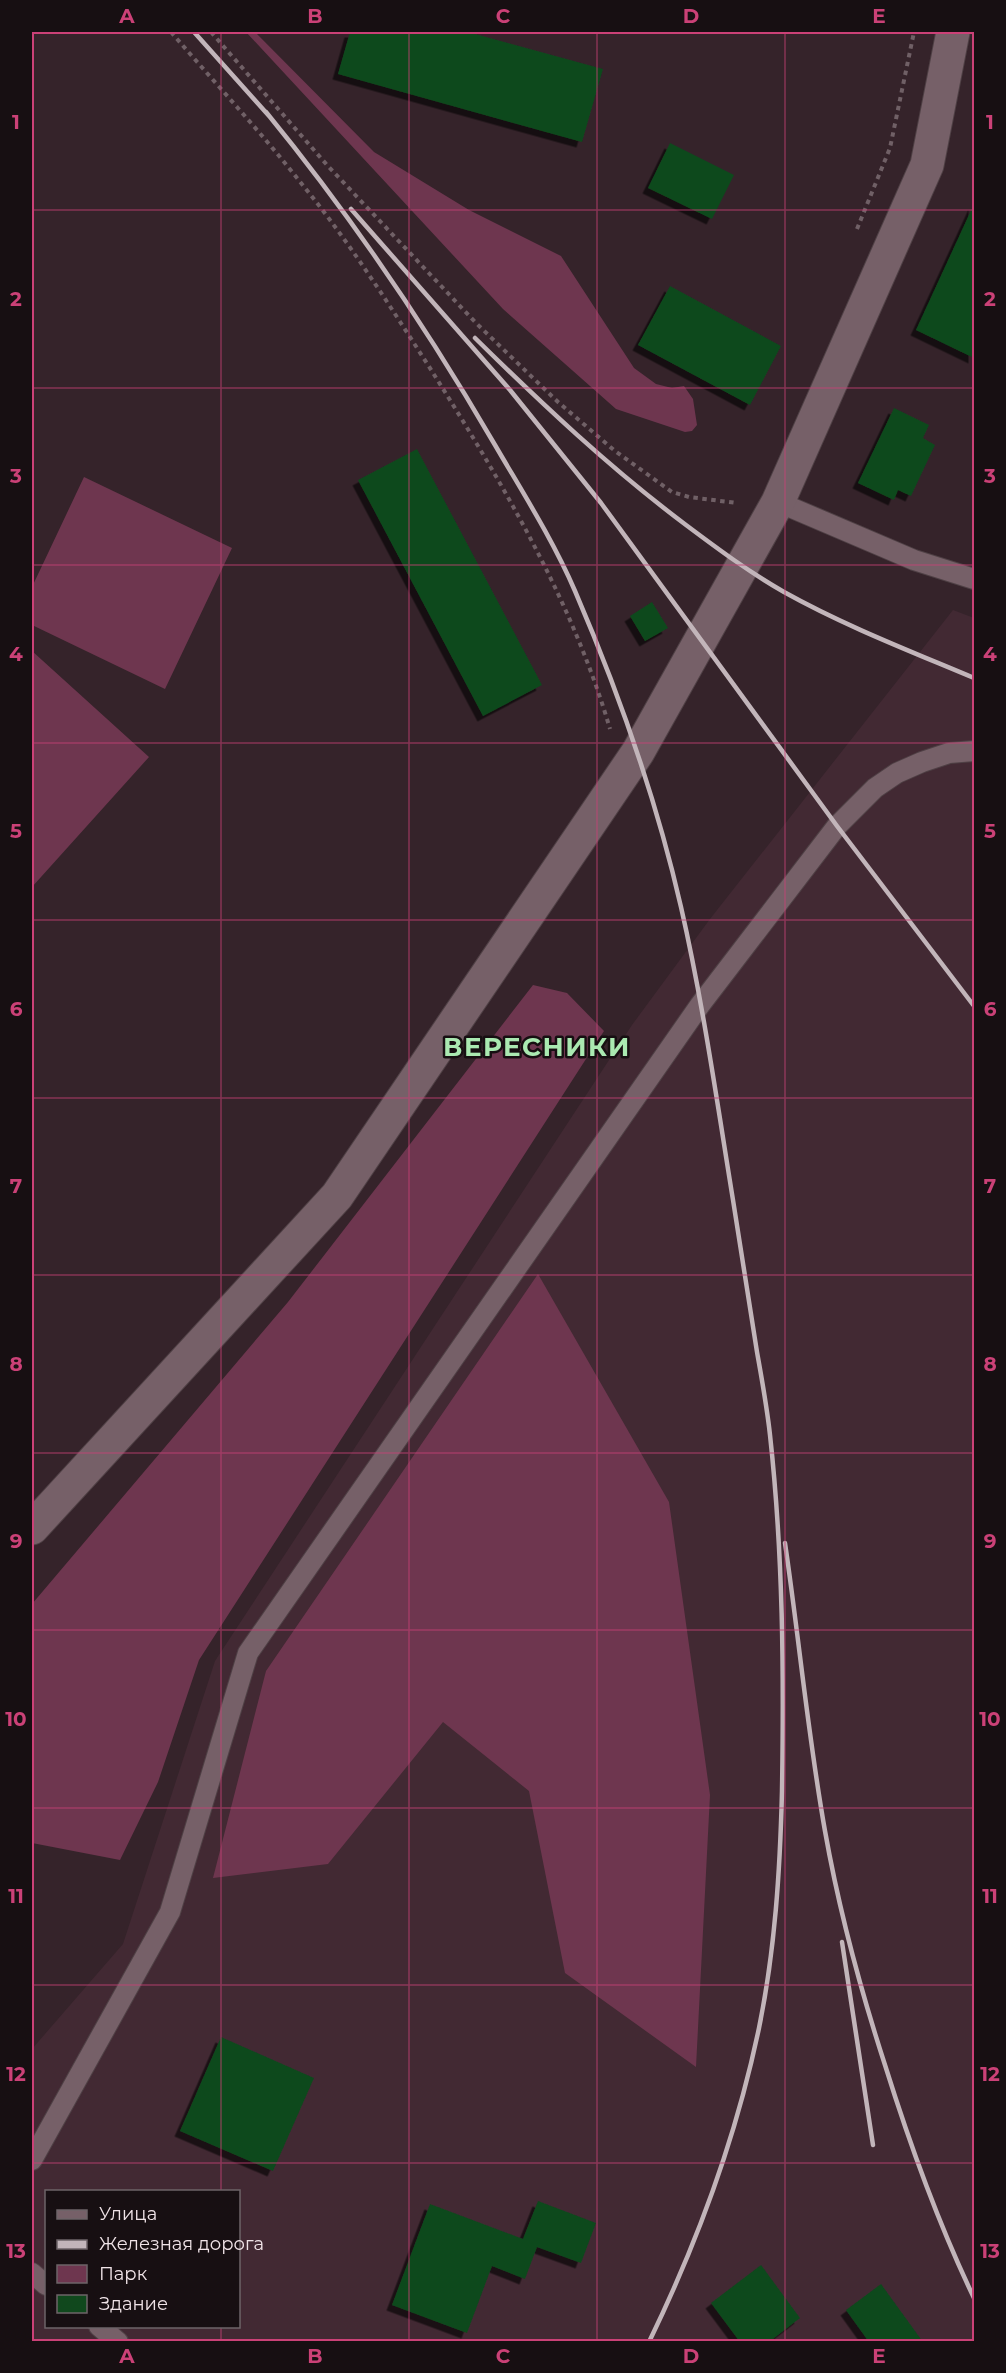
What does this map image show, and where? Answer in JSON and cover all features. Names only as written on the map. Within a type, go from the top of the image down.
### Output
[{"type":"street","points":[[32,1528],[337,1196],[638,752],[778,502],[927,165],[953,32]]},
{"type":"lane","points":[[778,502],[904,556],[975,579]]},
{"type":"lane","points":[[32,2160],[170,1912],[248,1653],[700,1005],[837,826],[875,788],[897,773],[950,753],[975,751]]},
{"type":"lane","points":[[32,2273],[45,2283]]},
{"type":"lane","points":[[101,2328],[118,2342]]},
{"type":"path","points":[[171,32],[302,183],[412,340],[508,497],[566,616],[602,704],[611,735],[617,726]]},
{"type":"path","points":[[211,32],[327,165],[476,323],[558,402],[615,451],[672,492],[689,497],[738,503],[734,512]]},
{"type":"path","points":[[855,234],[890,148],[914,32]]},
{"type":"shaded area","points":[[953,610],[974,618],[974,2341],[32,2342],[32,2049],[123,1944],[215,1661],[632,1025],[710,919]]},
{"type":"green space","points":[[246,32],[255,32],[374,152],[469,210],[561,256],[634,368],[656,384],[672,388],[684,386],[693,399],[697,425],[692,431],[685,432],[616,409],[503,309]]},
{"type":"green space","points":[[84,477],[232,548],[165,689],[32,625],[32,587]]},
{"type":"green space","points":[[32,651],[149,757],[32,887]]},
{"type":"green space","points":[[533,985],[567,993],[604,1031],[199,1660],[158,1782],[120,1860],[32,1843],[32,1604],[288,1302]]},
{"type":"green space","points":[[538,1274],[669,1502],[710,1795],[696,2067],[565,1973],[529,1791],[443,1722],[328,1864],[213,1878],[266,1671]]},
{"type":"building","points":[[350,32],[468,32],[603,69],[582,142],[338,74]]},
{"type":"building","points":[[670,143],[734,175],[712,219],[648,188]]},
{"type":"building","points":[[974,204],[974,358],[916,330]]},
{"type":"building","points":[[670,286],[781,346],[750,405],[638,345]]},
{"type":"building","points":[[894,408],[929,425],[923,438],[935,445],[911,496],[898,490],[894,500],[858,483]]},
{"type":"building","points":[[417,449],[542,685],[483,716],[358,480]]},
{"type":"building","points":[[652,602],[668,628],[645,641],[630,616]]},
{"type":"building","points":[[221,2037],[314,2078],[273,2171],[180,2131]]},
{"type":"building","points":[[538,2201],[596,2223],[581,2263],[537,2247],[525,2279],[492,2266],[467,2333],[392,2305],[430,2204],[523,2239]]},
{"type":"building","points":[[761,2265],[800,2318],[769,2342],[740,2342],[711,2303]]},
{"type":"building","points":[[881,2284],[923,2342],[869,2342],[846,2310]]},
{"type":"railway","points":[[194,32],[270,117]]},
{"type":"railway","points":[[266,112],[358,233],[443,358],[527,499],[566,572],[621,707],[660,826],[689,943],[709,1053],[766,1404],[774,1479],[783,1658],[780,1851],[773,1940],[750,2069],[714,2188],[684,2266],[649,2342]]},
{"type":"railway","points":[[351,209],[510,390],[601,503],[837,826],[974,1006]]},
{"type":"railway","points":[[475,338],[604,458],[658,503],[746,568],[784,592],[830,616],[974,678]]},
{"type":"railway","points":[[785,1543],[819,1795],[851,1949],[876,2036],[915,2154],[948,2241],[974,2298]]},
{"type":"railway","points":[[842,1942],[873,2145]]},
{"type":"district","name":"ВЕРЕСНИКИ","points":[[537,1047]]}]
